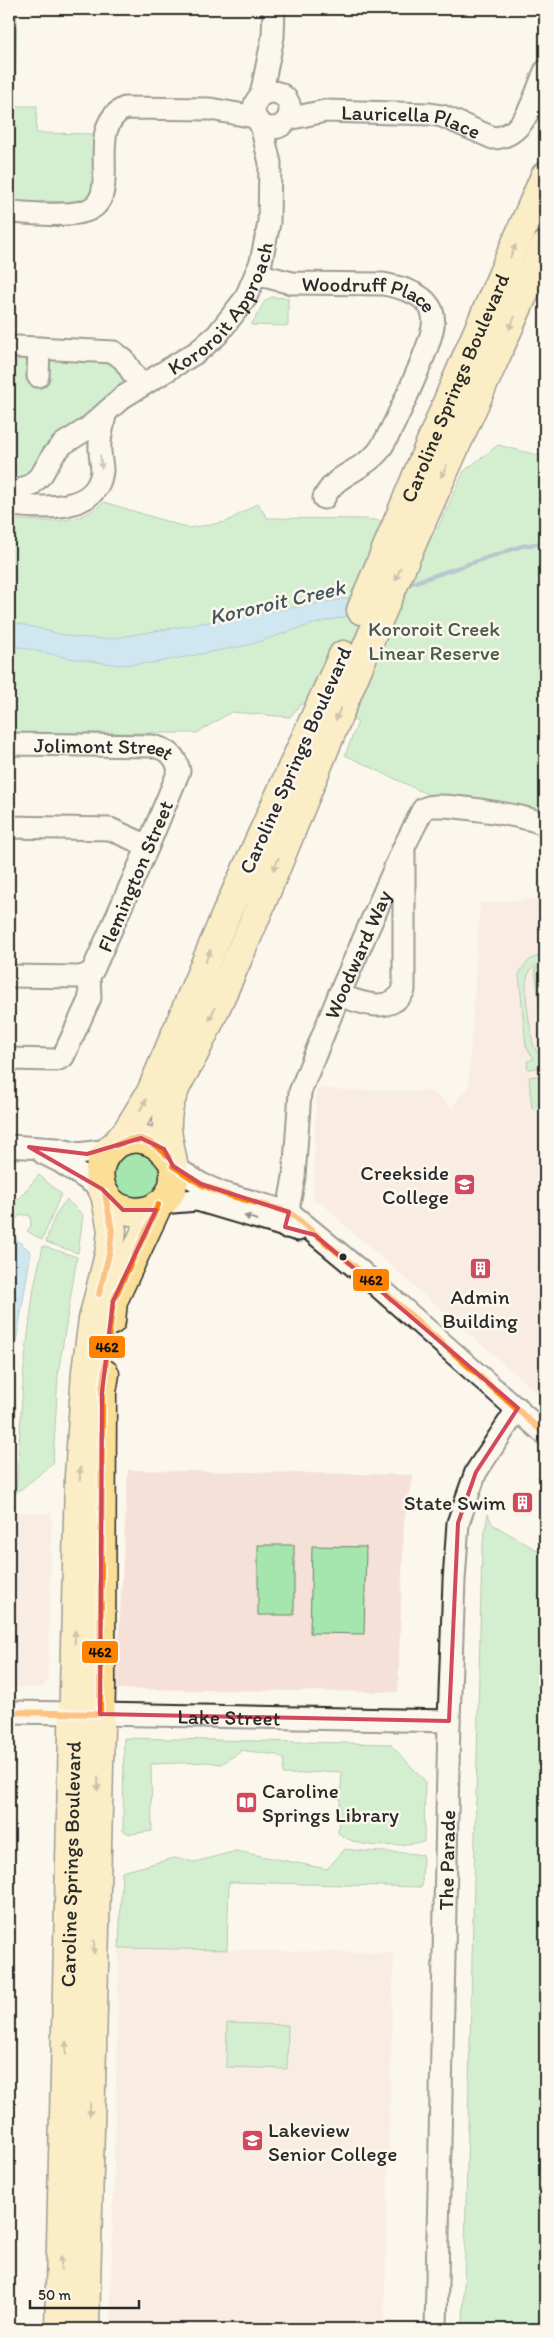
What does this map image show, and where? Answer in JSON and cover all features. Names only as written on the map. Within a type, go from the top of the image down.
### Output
[{"type":"main road","name":"Caroline Springs Boulevard","points":[[405,534],[454,386],[545,176]]},
{"type":"main road","name":"Caroline Springs Boulevard","points":[[172,1163],[166,1126],[168,1108],[256,912],[345,673],[405,534],[545,246]]},
{"type":"main road","name":"Caroline Springs Boulevard","points":[[113,1147],[127,1131],[151,1092],[227,912],[345,673]]},
{"type":"main road","points":[[141,1138],[153,1142],[164,1149],[172,1163],[172,1186],[160,1204],[147,1211],[123,1210],[113,1203],[103,1191],[100,1168],[113,1147],[128,1139],[141,1138]]},
{"type":"main road","name":"Caroline Springs Boulevard","points":[[59,2329],[79,1476],[84,1397],[94,1319],[110,1250],[112,1230],[103,1191]]},
{"type":"main road","name":"Caroline Springs Boulevard","points":[[85,2329],[100,1714],[102,1392],[113,1301],[160,1204]]},
{"type":"main road","name":"Lake Street","points":[[73,1713],[100,1714]]},
{"type":"street","name":"Kororoit Approach","points":[[270,163],[258,109],[273,37],[274,9]]},
{"type":"street","name":"Kororoit Approach","points":[[9,496],[30,485],[42,474],[62,444],[106,414],[123,398],[197,352],[217,335],[245,299],[256,274],[266,243],[270,163],[285,110],[273,37]]},
{"type":"street","name":"Lauricella Place","points":[[285,110],[430,114],[442,116],[493,138],[502,138],[517,130],[523,122],[545,71]]},
{"type":"street","points":[[272,92],[285,110],[272,128],[258,109],[272,92]]},
{"type":"street","points":[[9,212],[82,212],[97,204],[102,195],[104,185],[107,125],[117,112],[135,107],[258,109]]},
{"type":"street","name":"Woodruff Place","points":[[256,274],[292,283],[383,284],[396,286],[425,301],[433,315],[434,324],[428,344],[386,440],[371,459],[332,484],[324,498]]},
{"type":"street","points":[[17,347],[114,352],[124,360],[141,386]]},
{"type":"street","points":[[38,376],[39,348]]},
{"type":"street","points":[[9,505],[68,506],[81,502],[93,492],[99,482],[102,470],[100,456],[101,438],[106,414]]},
{"type":"street","points":[[78,434],[93,434],[101,438]]},
{"type":"street","points":[[30,485],[32,498],[42,506]]},
{"type":"street","name":"Jolimont Street","points":[[9,744],[152,746],[169,752],[178,764],[178,777]]},
{"type":"street","name":"Flemington Street","points":[[89,974],[97,965],[178,777]]},
{"type":"street","name":"Woodward Way","points":[[287,1220],[294,1177],[300,1092],[339,995],[404,847],[423,810],[432,806],[531,819],[545,825]]},
{"type":"street","points":[[9,827],[110,829],[148,846]]},
{"type":"street","points":[[339,995],[366,1004],[388,1004],[398,1000],[404,990],[406,870],[404,847]]},
{"type":"street","points":[[9,976],[80,978],[89,974],[90,998],[63,1057],[56,1060],[9,1059]]},
{"type":"street","points":[[19,1147],[57,1149],[78,1154],[113,1147]]},
{"type":"street","points":[[19,1147],[59,1160],[103,1191]]},
{"type":"street","points":[[172,1163],[201,1184],[287,1220],[315,1235],[364,1274],[518,1408],[545,1434]]},
{"type":"street","points":[[160,1204],[197,1200],[287,1220]]},
{"type":"street","name":"The Parade","points":[[436,2329],[450,1721],[454,1580],[458,1523],[476,1472],[518,1408]]},
{"type":"street","name":"Lake Street","points":[[9,1712],[73,1713]]},
{"type":"street","name":"Lake Street","points":[[100,1714],[450,1721]]},
{"type":"highlighted area","points":[[141,1138],[164,1149],[173,1166],[201,1184],[289,1212],[285,1227],[315,1235],[518,1408],[476,1472],[458,1523],[449,1721],[100,1714],[102,1392],[113,1301],[156,1210],[123,1210],[102,1189],[29,1147],[87,1154]]},
{"type":"shaded area","name":"Creekside College","points":[[542,898],[545,900],[545,1400],[346,1227],[323,1204],[313,1202],[316,1089],[432,1091],[452,1107],[468,1086],[480,903]]},
{"type":"shaded area","points":[[128,1470],[414,1475],[404,1520],[398,1692],[116,1689]]},
{"type":"shaded area","points":[[13,1512],[52,1513],[48,1681],[41,1688],[9,1687],[9,1552],[12,1551]]},
{"type":"shaded area","name":"Lakeview Senior College","points":[[119,1948],[394,1953],[384,2329],[110,2329]]},
{"type":"green space","points":[[9,9],[17,9],[15,106],[37,106],[36,133],[95,134],[97,138],[94,195],[68,207],[65,202],[42,201],[39,206],[9,206]]},
{"type":"green space","points":[[272,297],[288,298],[288,326],[251,325],[265,301]]},
{"type":"green space","points":[[9,332],[15,341],[49,360],[59,356],[110,356],[125,374],[119,386],[103,399],[87,420],[40,464],[9,489]]},
{"type":"green space","name":"Kororoit Creek Linear Reserve","points":[[498,445],[545,457],[545,814],[472,799],[429,795],[345,755],[358,722],[301,704],[290,717],[231,712],[197,733],[9,733],[9,520],[59,521],[71,519],[82,516],[104,502],[188,528],[226,522],[258,503],[267,518],[366,519],[438,528],[464,471]]},
{"type":"green space","points":[[545,955],[545,963],[536,966],[530,971],[526,987],[533,1044],[537,1052],[545,1057],[545,1067],[528,1069],[527,1061],[534,1059],[526,1046],[519,975],[529,961]]},
{"type":"green space","points":[[545,967],[545,1055],[535,968]]},
{"type":"green space","points":[[545,1075],[545,1108],[532,1109],[529,1077]]},
{"type":"green space","points":[[140,1151],[155,1158],[162,1172],[158,1191],[134,1202],[115,1190],[114,1168],[119,1159],[124,1155]]},
{"type":"green space","points":[[39,1175],[61,1194],[42,1240],[27,1231],[31,1226],[30,1215],[21,1215],[16,1219],[9,1209],[9,1203],[18,1199]]},
{"type":"green space","points":[[67,1200],[83,1215],[78,1253],[46,1242],[57,1213]]},
{"type":"green space","points":[[43,1246],[77,1257],[58,1374],[53,1464],[16,1493],[24,1367],[34,1287]]},
{"type":"green space","points":[[488,1514],[492,1524],[545,1555],[545,2329],[463,2329],[482,1550]]},
{"type":"green space","points":[[258,1545],[294,1545],[294,1615],[258,1615]]},
{"type":"green space","points":[[312,1546],[366,1547],[364,1634],[310,1633]]},
{"type":"green space","points":[[124,1738],[390,1744],[425,1781],[424,1842],[379,1846],[358,1843],[348,1839],[338,1833],[342,1772],[283,1774],[284,1759],[277,1755],[240,1750],[239,1753],[221,1764],[208,1762],[151,1764],[152,1831],[130,1834],[123,1831]]},
{"type":"green space","points":[[345,1849],[423,1855],[422,1887],[229,1882],[227,1950],[119,1948],[122,1872],[174,1858],[195,1862],[236,1851],[327,1869]]},
{"type":"green space","points":[[227,2023],[288,2025],[287,2069],[226,2067]]},
{"type":"water","points":[[361,596],[367,612],[313,624],[249,645],[153,663],[118,665],[69,658],[9,645],[9,621],[73,637],[108,639]]},
{"type":"water","points":[[9,1233],[31,1252],[14,1356],[9,1436]]},
{"type":"waterway","name":"Kororoit Creek","points":[[406,585],[522,546],[545,543]]},
{"type":"transit line","name":"462","points":[[116,1145],[131,1139],[145,1140],[169,1157]]},
{"type":"transit line","name":"462","points":[[116,1145],[132,1140],[145,1140],[157,1146],[169,1157]]},
{"type":"transit line","name":"462","points":[[173,1166],[201,1184],[222,1193],[289,1212],[364,1274],[545,1434]]},
{"type":"transit line","name":"462","points":[[99,1294],[110,1250],[112,1230],[105,1194]]},
{"type":"transit line","name":"462","points":[[9,1712],[100,1714],[102,1392],[113,1301],[158,1205]]},
{"type":"place","name":"Creekside College","points":[[465,1184]]},
{"type":"place","name":"Admin Building","points":[[480,1269]]},
{"type":"place","name":"State Swim","points":[[522,1502]]},
{"type":"place","name":"Caroline Springs Library","points":[[246,1802]]},
{"type":"place","name":"Lakeview Senior College","points":[[252,2141]]}]
